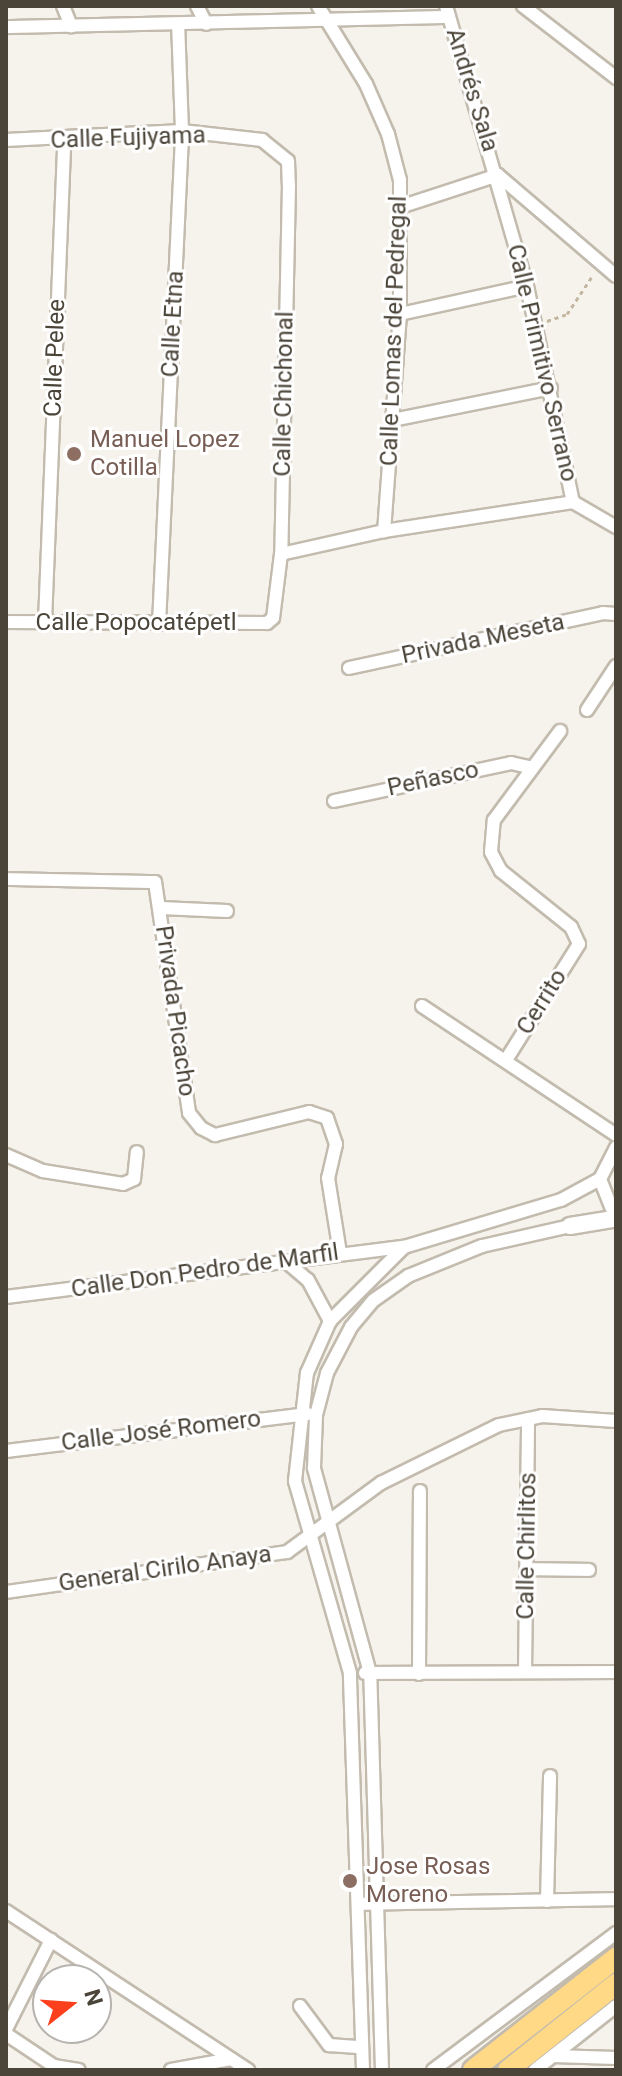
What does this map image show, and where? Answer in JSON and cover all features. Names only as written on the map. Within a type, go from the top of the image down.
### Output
[{"type":"highway","points":[[473,2070],[616,1958]]},
{"type":"highway","points":[[508,2070],[616,1984]]},
{"type":"street","points":[[63,6],[71,26]]},
{"type":"street","points":[[197,6],[206,24]]},
{"type":"street","name":"Calle Lomas del Pedregal","points":[[318,6],[366,84],[388,134],[403,206],[400,314],[384,531]]},
{"type":"street","points":[[523,6],[616,78]]},
{"type":"street","points":[[6,27],[326,20],[447,12]]},
{"type":"street","name":"Andrés Sala","points":[[447,12],[498,175]]},
{"type":"street","name":"Calle Etna","points":[[159,624],[182,131],[178,24]]},
{"type":"street","name":"Calle Fujiyama","points":[[6,140],[64,141],[182,131],[262,140],[288,161]]},
{"type":"street","name":"Calle Pelee","points":[[45,622],[64,141]]},
{"type":"street","name":"Calle Chichonal","points":[[267,623],[275,612],[281,554],[288,161]]},
{"type":"street","points":[[403,206],[498,175],[616,276]]},
{"type":"street","name":"Calle Primitivo Serrano","points":[[498,175],[551,388],[573,502],[616,527]]},
{"type":"street","points":[[400,314],[527,286]]},
{"type":"street","points":[[393,420],[551,388]]},
{"type":"street","points":[[281,554],[384,531],[573,502]]},
{"type":"street","name":"Privada Meseta","points":[[349,668],[616,614]]},
{"type":"street","name":"Calle Popocatépetl","points":[[6,622],[267,623]]},
{"type":"street","points":[[587,710],[616,666]]},
{"type":"street","points":[[532,768],[560,731]]},
{"type":"street","name":"Peñasco","points":[[334,801],[511,763],[532,768]]},
{"type":"street","name":"Cerrito","points":[[506,1060],[579,944],[571,927],[501,871],[491,852],[494,820],[532,768]]},
{"type":"street","name":"Privada Picacho","points":[[6,879],[152,880],[161,908],[189,1113],[201,1128],[215,1135],[309,1112],[327,1118],[336,1144],[328,1178],[340,1253]]},
{"type":"street","name":"Privada Picacho","points":[[161,908],[227,911]]},
{"type":"street","points":[[422,1006],[616,1135]]},
{"type":"street","points":[[382,2070],[381,1905],[370,1673],[314,1468],[316,1415],[327,1373],[351,1327],[374,1300],[408,1276],[482,1246],[615,1219],[600,1179],[616,1147]]},
{"type":"street","points":[[6,1155],[43,1171],[123,1184],[134,1179],[137,1152]]},
{"type":"street","name":"Calle Don Pedro de Marfil","points":[[6,1297],[290,1265],[340,1253],[404,1247],[561,1200],[600,1179]]},
{"type":"street","points":[[363,2070],[350,1673],[315,1535],[295,1481],[307,1373],[330,1321],[404,1247]]},
{"type":"street","points":[[290,1265],[308,1280],[330,1321]]},
{"type":"street","name":"Calle José Romero","points":[[6,1451],[301,1413],[316,1415]]},
{"type":"street","name":"General Cirilo Anaya","points":[[6,1592],[287,1552],[331,1524],[381,1483],[499,1425],[528,1419],[588,1416],[616,1421]]},
{"type":"street","name":"Calle Chirlitos","points":[[525,1672],[528,1419]]},
{"type":"street","points":[[419,1674],[420,1491]]},
{"type":"street","points":[[526,1569],[589,1570]]},
{"type":"street","points":[[350,1673],[616,1672]]},
{"type":"street","points":[[547,1901],[550,1776]]},
{"type":"street","points":[[358,1904],[616,1899]]},
{"type":"street","points":[[6,1911],[248,2070]]},
{"type":"street","points":[[433,2070],[616,1933]]},
{"type":"street","points":[[51,1940],[6,2032],[54,2066],[79,2070]]},
{"type":"street","points":[[300,2006],[329,2045],[361,2047]]},
{"type":"street","points":[[535,2070],[616,2006]]},
{"type":"street","points":[[553,2056],[616,2058]]},
{"type":"street","points":[[171,2070],[231,2059]]},
{"type":"path","points":[[536,325],[567,314],[601,265]]},
{"type":"place","name":"Manuel Lopez Cotilla","points":[[74,454]]},
{"type":"place","name":"Jose Rosas Moreno","points":[[350,1881]]}]
